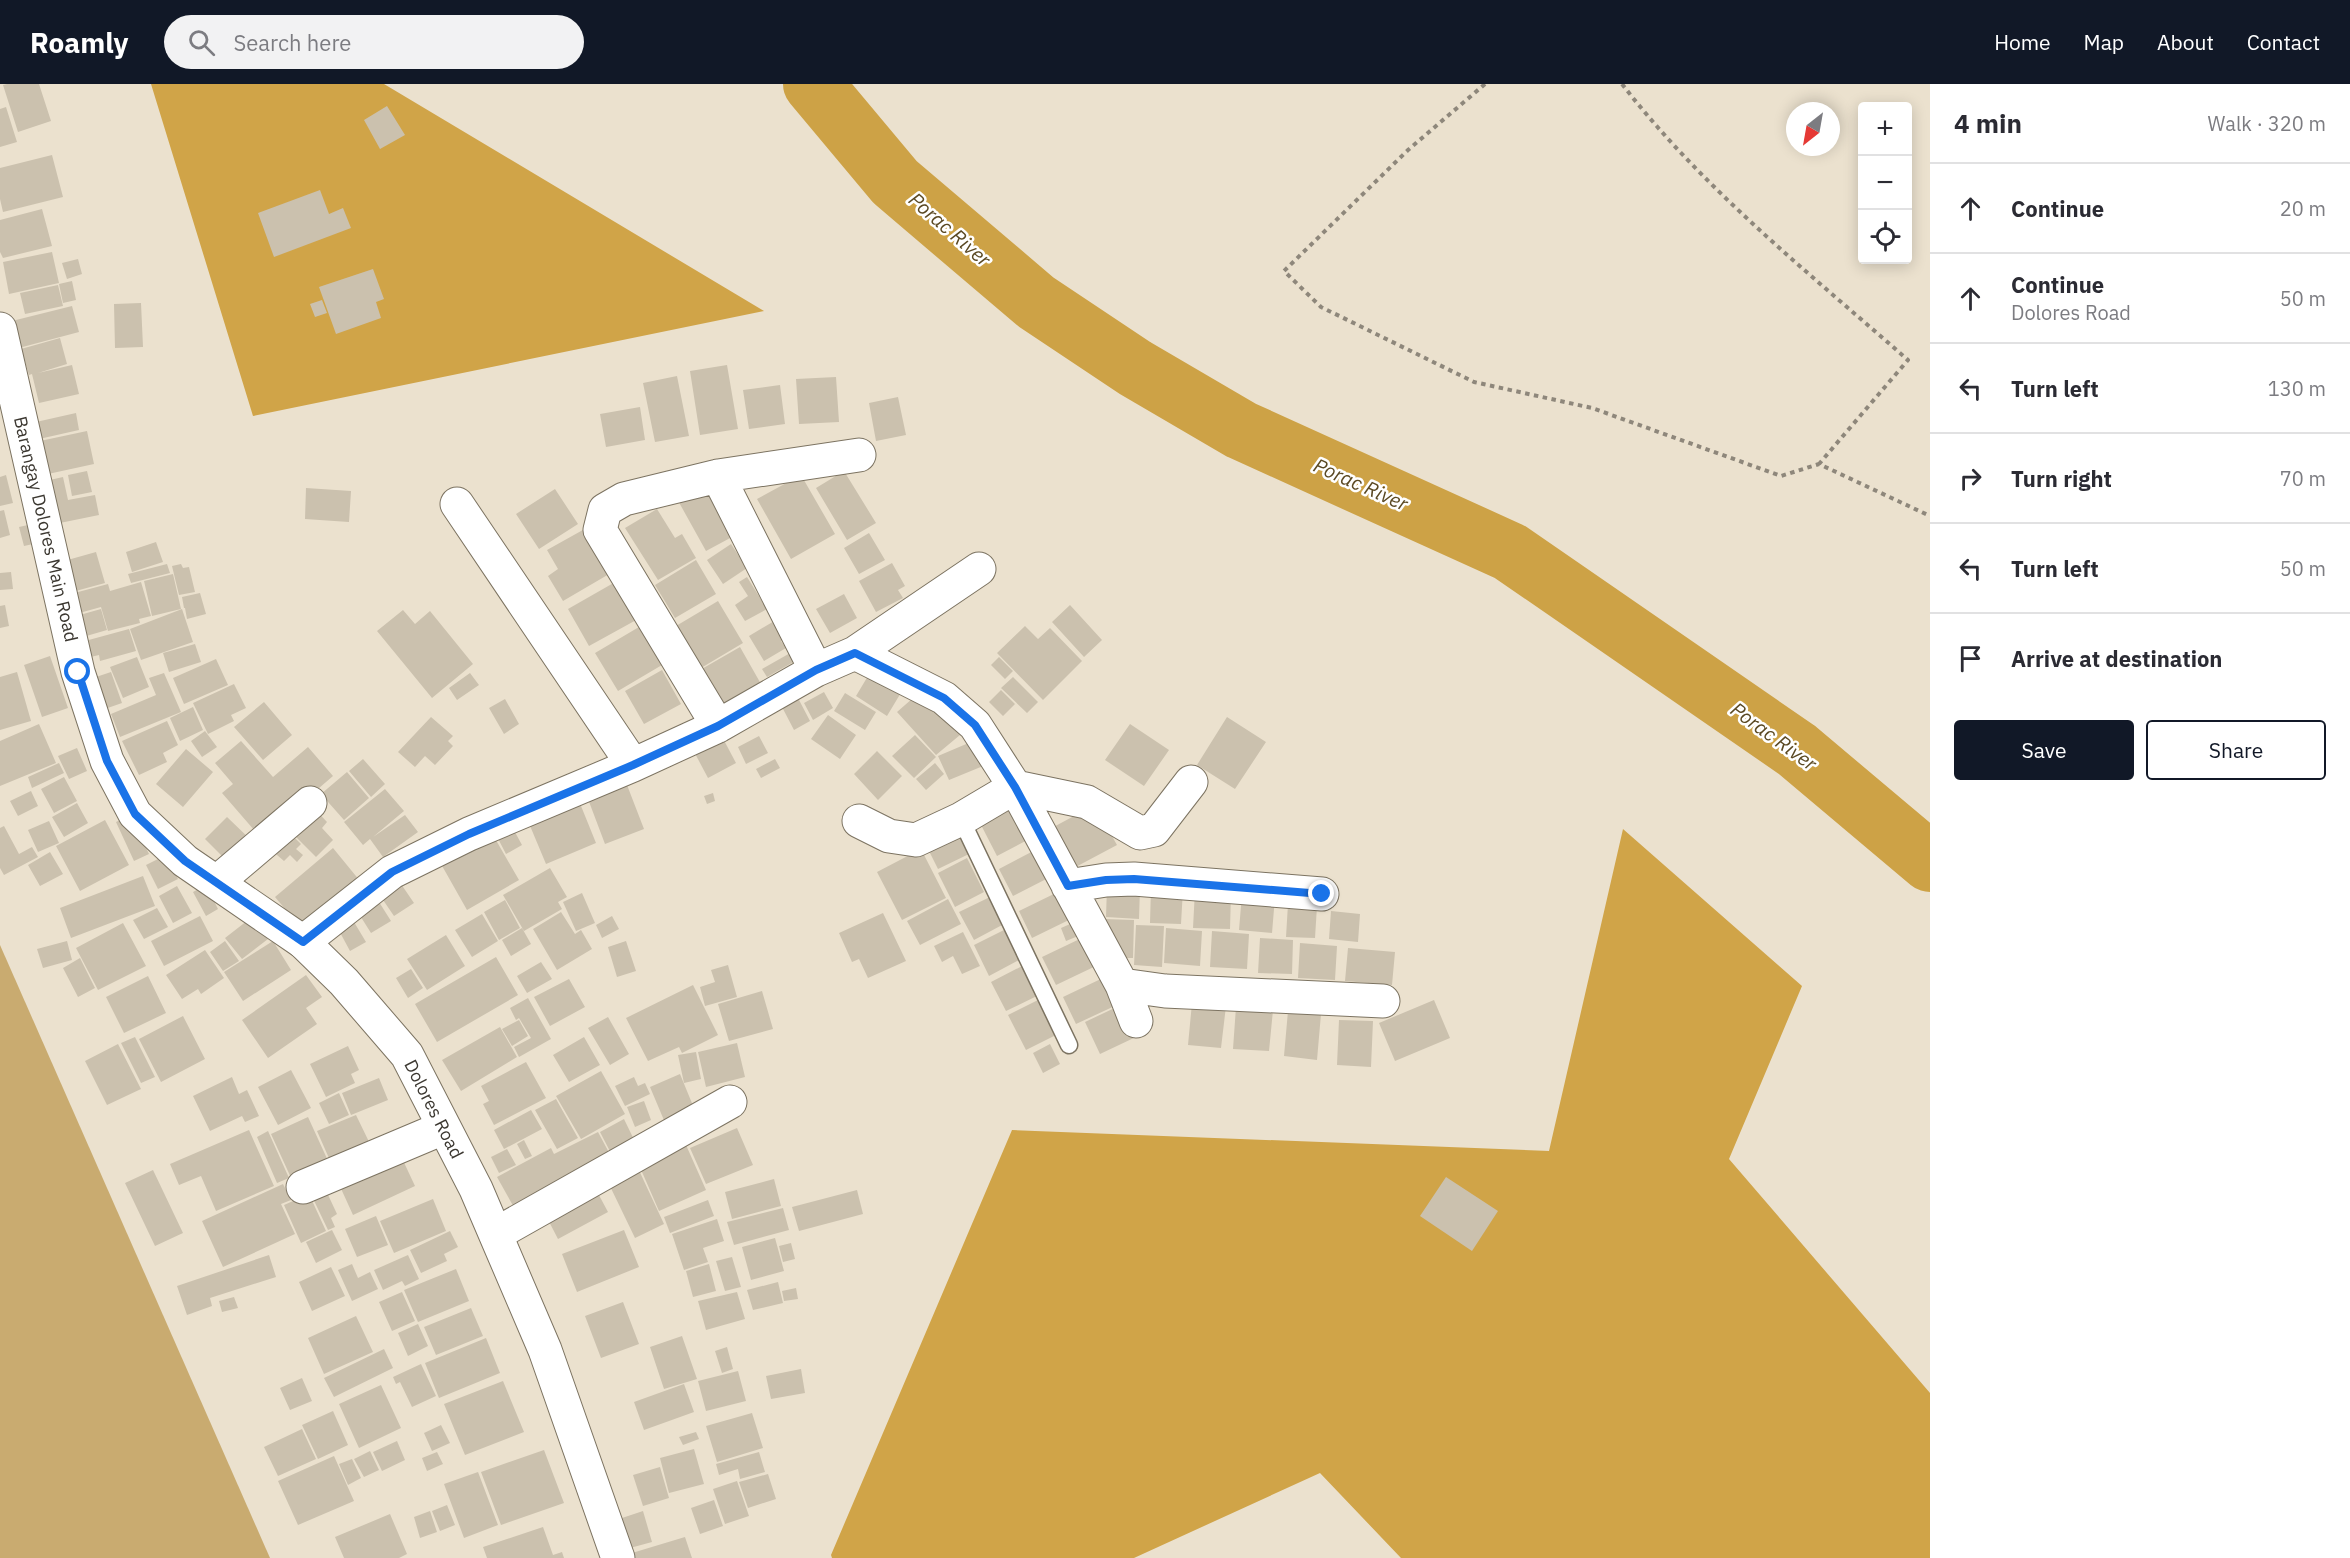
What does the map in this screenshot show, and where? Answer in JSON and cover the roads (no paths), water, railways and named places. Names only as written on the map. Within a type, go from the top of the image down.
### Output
[{"type":"street","name":"Barangay Dolores Main Road","points":[[0,329],[78,672],[107,761]]},
{"type":"street","points":[[718,726],[600,531],[605,510],[624,499],[718,476],[859,455]]},
{"type":"street","points":[[718,476],[816,670]]},
{"type":"street","points":[[457,504],[633,765]]},
{"type":"street","points":[[303,942],[392,872],[469,834],[633,765],[718,726],[816,670],[855,653],[979,569]]},
{"type":"street","points":[[855,653],[944,698],[975,725],[1015,787],[1122,985],[1136,1021]]},
{"type":"street","name":"Dolores Road","points":[[107,761],[135,814],[185,861],[303,942],[344,982],[407,1055],[476,1189],[545,1350],[618,1558]]},
{"type":"street","points":[[859,821],[889,836],[916,840],[961,819],[1015,787],[1087,802],[1140,833],[1154,830],[1191,782]]},
{"type":"street","points":[[217,882],[310,803]]},
{"type":"street","points":[[1068,886],[1106,880],[1134,879],[1322,894]]},
{"type":"street","points":[[1122,985],[1164,991],[1383,1001]]},
{"type":"street","points":[[496,1234],[653,1143],[730,1102]]},
{"type":"street","points":[[303,1187],[443,1128]]},
{"type":"lane","points":[[961,819],[1069,1045]]},
{"type":"waterway","name":"Porac River","points":[[813,84],[895,182],[1036,302],[1135,368],[1241,430],[1510,552],[1797,750],[1930,862]]}]
